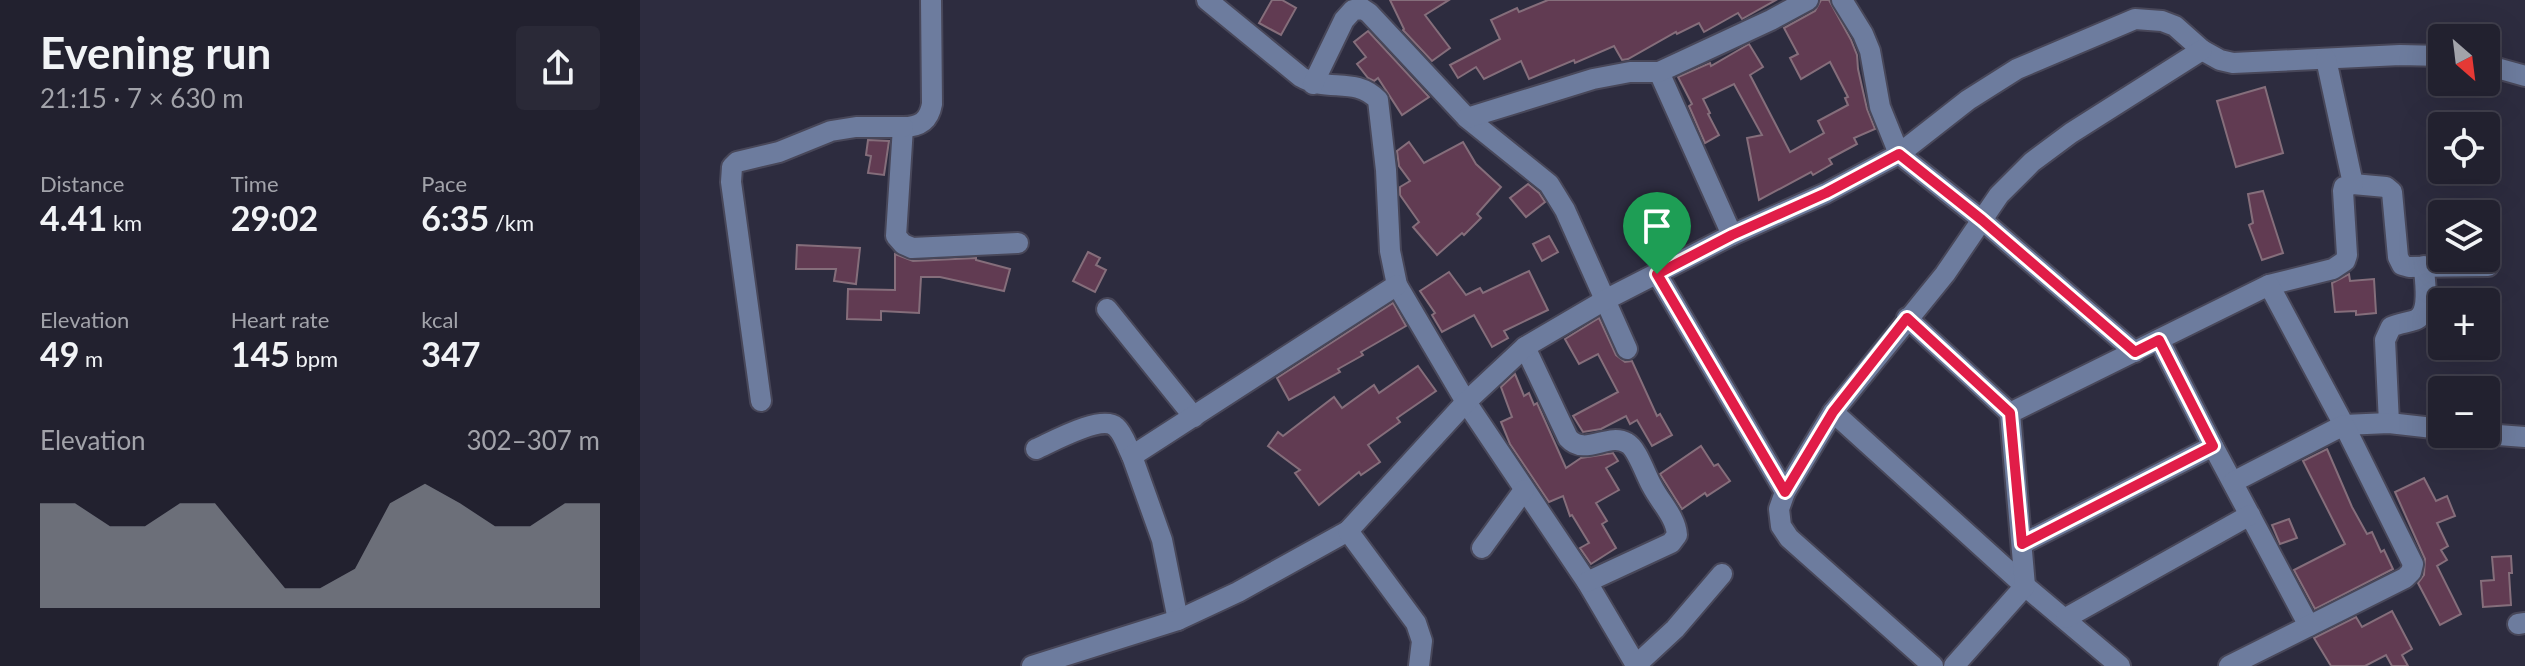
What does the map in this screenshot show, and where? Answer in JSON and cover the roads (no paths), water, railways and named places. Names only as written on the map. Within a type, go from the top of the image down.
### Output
[{"type":"street","points":[[761,401],[731,182],[732,167],[737,162],[779,152],[831,131],[856,127],[915,127],[924,122],[930,113],[931,0]]},
{"type":"street","points":[[1207,0],[1301,77],[1313,84],[1361,88],[1378,100],[1386,170],[1390,251],[1397,285],[1466,402],[1587,582],[1636,666],[1675,629],[1722,574]]},
{"type":"street","points":[[1467,118],[1593,79],[1630,72],[1659,72],[1808,0]]},
{"type":"street","points":[[1842,0],[1870,51],[1880,107],[1899,154],[1982,220],[2135,352]]},
{"type":"street","points":[[1313,84],[1344,20],[1353,10],[1363,9],[1467,118],[1549,184],[1565,210],[1627,349]]},
{"type":"street","points":[[1032,666],[1178,620],[1238,592],[1348,531],[1466,402],[1525,347],[1605,300],[1732,235],[1826,193],[1899,154],[1968,100],[2017,69],[2134,10],[2175,26],[2202,50],[2220,60],[2245,64],[2428,56]]},
{"type":"street","points":[[1933,666],[1789,538],[1781,526],[1779,509],[1785,492],[1833,412],[1945,274],[1999,195],[2032,162],[2071,133],[2202,50]]},
{"type":"street","points":[[2326,59],[2353,184]]},
{"type":"street","points":[[2500,69],[2525,76]]},
{"type":"street","points":[[1659,72],[1732,235]]},
{"type":"street","points":[[903,127],[896,230],[896,236],[903,244],[918,248],[1018,243]]},
{"type":"street","points":[[2010,413],[2269,285],[2333,269],[2345,261],[2344,187],[2353,184],[2389,189],[2394,196],[2398,257],[2402,265],[2428,266]]},
{"type":"street","points":[[2389,423],[2385,340],[2391,327],[2422,315],[2425,308],[2424,266]]},
{"type":"street","points":[[1657,274],[1785,492]]},
{"type":"street","points":[[1132,456],[1397,285]]},
{"type":"street","points":[[2229,666],[2405,578],[2413,564],[2344,425],[2269,285]]},
{"type":"street","points":[[1107,309],[1194,417]]},
{"type":"street","points":[[1907,318],[2010,413],[2025,586],[1954,666]]},
{"type":"street","points":[[2159,340],[2309,626]]},
{"type":"street","points":[[1525,347],[1568,438],[1575,445],[1583,446],[1627,442],[1677,526],[1677,535],[1671,543],[1587,582]]},
{"type":"street","points":[[1833,412],[2025,586],[2120,666]]},
{"type":"street","points":[[2233,482],[2344,425],[2389,423],[2428,427]]},
{"type":"street","points":[[1036,449],[1091,426],[1115,425],[1132,456],[1162,540],[1178,620]]},
{"type":"street","points":[[2500,435],[2525,437]]},
{"type":"street","points":[[2022,544],[2213,446]]},
{"type":"street","points":[[1482,548],[1524,490]]},
{"type":"street","points":[[2066,618],[2250,515]]},
{"type":"street","points":[[1348,531],[1416,623],[1422,641],[1419,666]]}]
